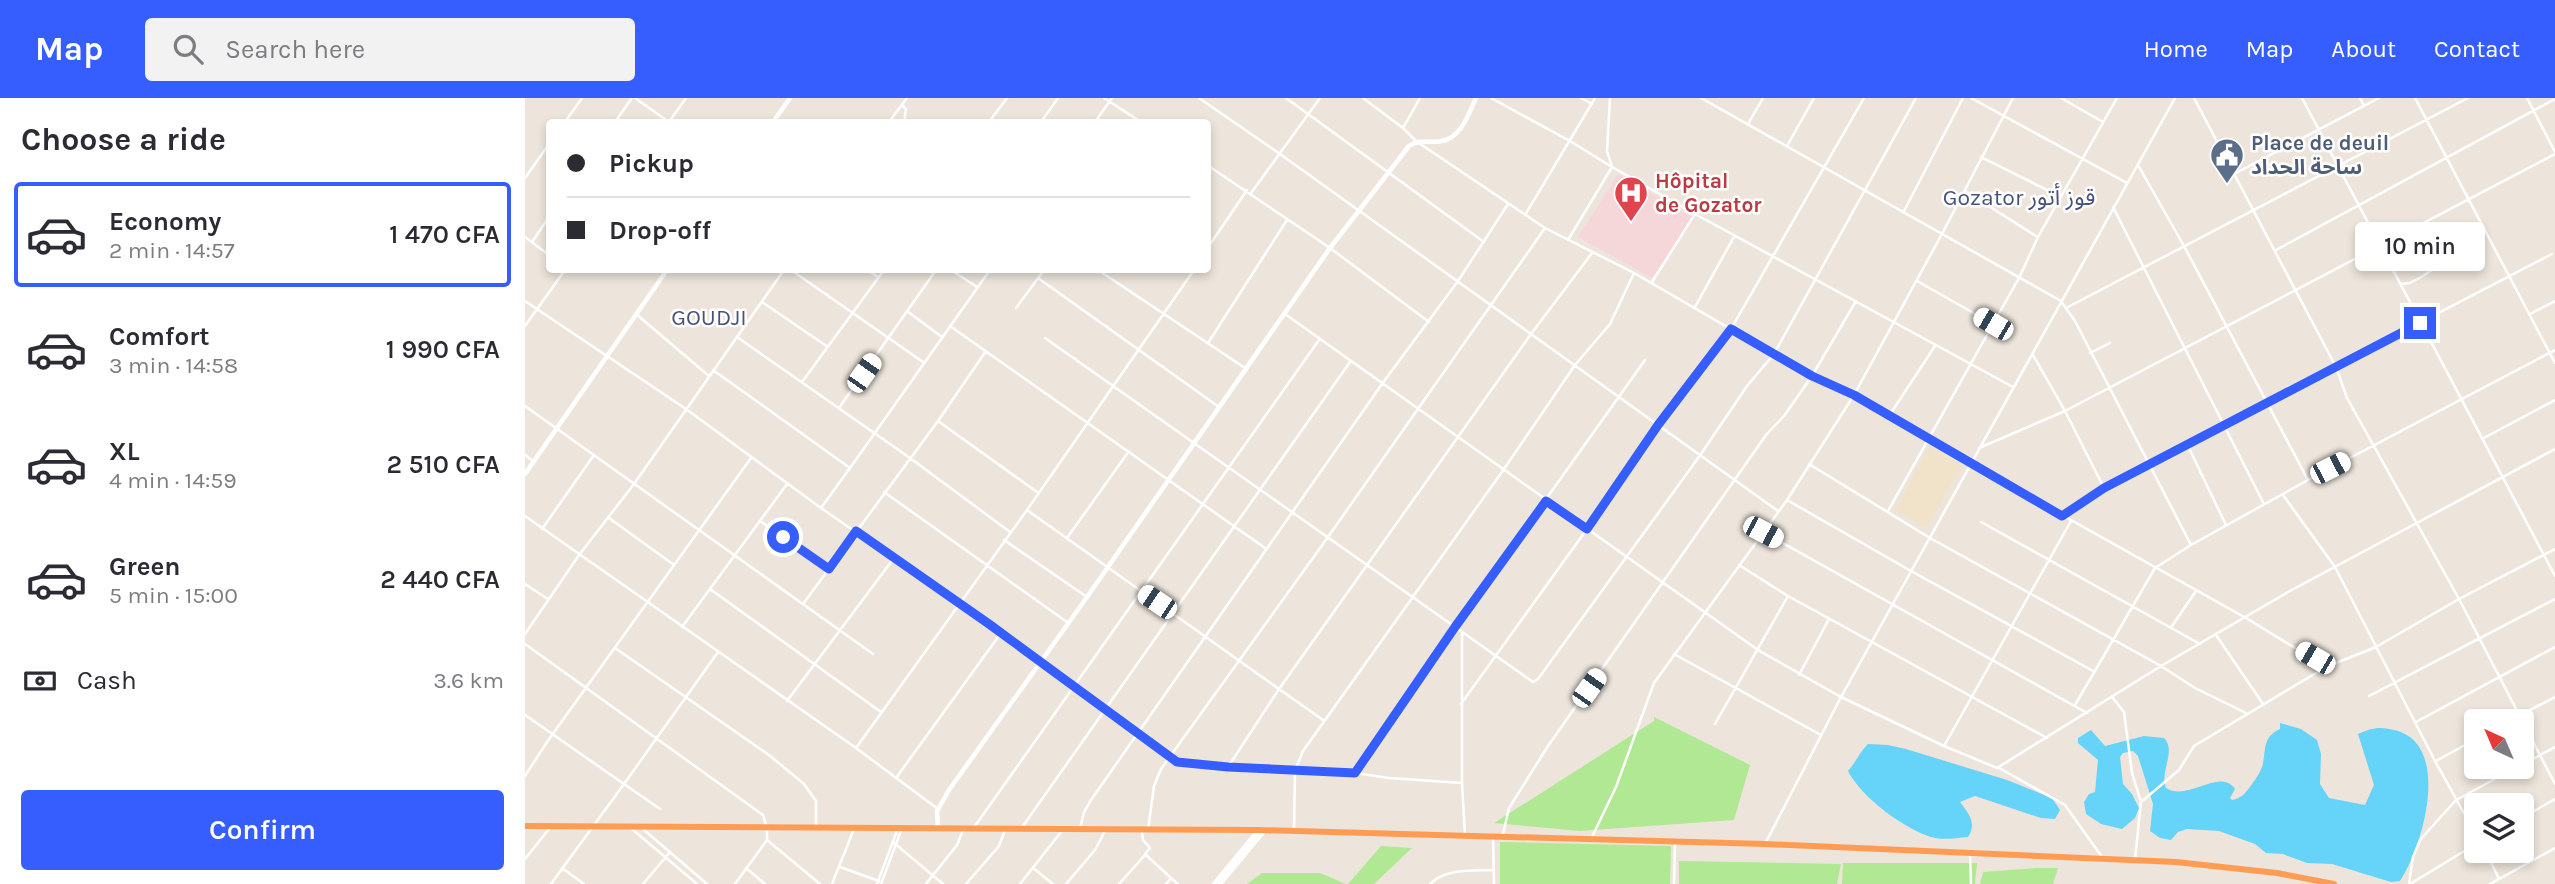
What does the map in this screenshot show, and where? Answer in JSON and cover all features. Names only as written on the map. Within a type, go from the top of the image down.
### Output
[{"type":"highway","points":[[525,826],[1261,830],[1765,844],[2135,859],[2225,866],[2335,884]]},
{"type":"street","points":[[567,119],[582,98]]},
{"type":"street","points":[[617,119],[633,98],[664,119]]},
{"type":"street","points":[[671,119],[687,98]]},
{"type":"street","points":[[775,119],[790,98]]},
{"type":"street","points":[[891,119],[907,98]]},
{"type":"street","points":[[991,119],[1007,98]]},
{"type":"street","points":[[1043,119],[1058,98]]},
{"type":"street","points":[[1104,98],[1136,119]]},
{"type":"street","points":[[1097,119],[1112,98]]},
{"type":"street","points":[[1199,98],[1280,153],[1778,511]]},
{"type":"street","points":[[1286,98],[1484,242]]},
{"type":"street","points":[[1251,193],[1319,98]]},
{"type":"street","points":[[1363,98],[1416,141],[1545,228],[1634,273],[1812,376],[1854,395],[1928,440],[2246,618],[2326,667]]},
{"type":"street","points":[[1403,128],[1420,98]]},
{"type":"street","points":[[938,828],[938,809],[949,790],[1330,248],[1409,146],[1416,141],[1443,141],[1451,137],[1459,131],[1476,98]]},
{"type":"street","points":[[1490,98],[1695,214],[2013,387]]},
{"type":"street","points":[[1581,98],[1592,104]]},
{"type":"street","points":[[1525,215],[1595,98]]},
{"type":"street","points":[[1568,240],[1612,167],[1607,151],[1610,98]]},
{"type":"street","points":[[1701,98],[1943,232],[2068,307],[2191,545]]},
{"type":"street","points":[[1711,104],[1715,98]]},
{"type":"street","points":[[1748,124],[1763,98]]},
{"type":"street","points":[[1787,146],[1814,98]]},
{"type":"street","points":[[1461,704],[1658,425],[1731,329],[1864,98]]},
{"type":"street","points":[[1045,338],[1533,682],[1538,679],[1626,558],[1747,386],[1774,354],[1916,98]]},
{"type":"street","points":[[1904,211],[1963,98]]},
{"type":"street","points":[[1971,98],[2127,183]]},
{"type":"street","points":[[1591,841],[1616,787],[1654,683],[1787,499],[1854,395],[2013,98]]},
{"type":"street","points":[[2061,98],[2103,122]]},
{"type":"street","points":[[1887,513],[2117,98]]},
{"type":"street","points":[[1765,844],[1841,697],[2175,98]]},
{"type":"street","points":[[2194,98],[2336,367],[2347,398],[2518,709]]},
{"type":"street","points":[[2302,98],[2555,576]]},
{"type":"street","points":[[2360,98],[2364,106]]},
{"type":"street","points":[[2235,174],[2379,98]]},
{"type":"street","points":[[2415,98],[2555,363]]},
{"type":"street","points":[[2068,307],[2468,98]]},
{"type":"street","points":[[1979,448],[2065,411],[2555,153],[2527,98]]},
{"type":"street","points":[[2276,250],[2555,99]]},
{"type":"street","points":[[902,105],[906,109],[904,119]]},
{"type":"street","points":[[525,178],[546,148]]},
{"type":"street","points":[[1981,157],[2060,197]]},
{"type":"street","points":[[2138,165],[2308,480]]},
{"type":"street","points":[[1211,168],[1330,248],[1429,322]]},
{"type":"street","points":[[1211,243],[1247,190]]},
{"type":"street","points":[[1965,191],[2038,237]]},
{"type":"street","points":[[1080,829],[1084,812],[1091,800],[1382,384],[1458,281],[1509,204]]},
{"type":"street","points":[[2113,207],[2264,504]]},
{"type":"street","points":[[1652,283],[1695,214]]},
{"type":"street","points":[[1208,343],[1287,220]]},
{"type":"street","points":[[532,242],[546,221]]},
{"type":"street","points":[[1119,884],[1150,848],[1143,840],[1154,786],[1161,769],[1545,228]]},
{"type":"street","points":[[1695,307],[1735,235]]},
{"type":"street","points":[[525,237],[546,254]]},
{"type":"street","points":[[2400,284],[2410,283],[2449,258],[2453,259],[2468,252]]},
{"type":"street","points":[[1228,767],[1279,689],[1591,253]]},
{"type":"street","points":[[2062,516],[2104,488],[2148,464],[2552,254]]},
{"type":"street","points":[[525,326],[563,273]]},
{"type":"street","points":[[525,474],[665,273]]},
{"type":"street","points":[[525,634],[579,555],[635,485],[782,273]]},
{"type":"street","points":[[795,273],[924,363]]},
{"type":"street","points":[[872,273],[878,277]]},
{"type":"street","points":[[803,382],[881,273]]},
{"type":"street","points":[[839,408],[934,273]]},
{"type":"street","points":[[956,273],[977,287]]},
{"type":"street","points":[[821,508],[988,273]]},
{"type":"street","points":[[1016,308],[1042,273]]},
{"type":"street","points":[[1102,273],[1245,369]]},
{"type":"street","points":[[856,748],[1027,510],[1192,273]]},
{"type":"street","points":[[1294,831],[1295,770],[1303,751],[1504,469],[1574,365],[1610,324],[1634,273]]},
{"type":"street","points":[[1038,278],[1219,407]]},
{"type":"street","points":[[1917,281],[1993,324]]},
{"type":"street","points":[[1503,838],[1507,813],[1520,789],[1766,435],[1784,416],[1812,376],[1856,300]]},
{"type":"street","points":[[525,301],[686,409],[787,484],[960,603],[1170,758],[1184,764],[1355,773],[1462,783]]},
{"type":"street","points":[[2529,315],[2555,301]]},
{"type":"street","points":[[762,302],[828,347]]},
{"type":"street","points":[[907,311],[942,337]]},
{"type":"street","points":[[1284,313],[1758,650],[1841,697],[1944,747],[1999,768],[2065,805],[2102,857]]},
{"type":"street","points":[[636,314],[709,376]]},
{"type":"street","points":[[950,326],[1266,549]]},
{"type":"street","points":[[737,337],[1010,532]]},
{"type":"street","points":[[973,828],[1320,340]]},
{"type":"street","points":[[2090,353],[2110,343]]},
{"type":"street","points":[[1889,416],[1935,345]]},
{"type":"street","points":[[2075,705],[2155,568],[2308,480],[2555,350]]},
{"type":"street","points":[[803,604],[986,351]]},
{"type":"street","points":[[2032,354],[2104,488]]},
{"type":"street","points":[[1355,773],[1645,360]]},
{"type":"street","points":[[1022,829],[1350,362]]},
{"type":"street","points":[[713,370],[850,468]]},
{"type":"street","points":[[2482,439],[2555,400]]},
{"type":"street","points":[[525,406],[873,654]]},
{"type":"street","points":[[937,421],[1038,493]]},
{"type":"street","points":[[2187,444],[2226,525]]},
{"type":"street","points":[[1999,768],[2161,666],[2287,592],[2555,449]]},
{"type":"street","points":[[1067,538],[1129,451]]},
{"type":"street","points":[[525,455],[534,461]]},
{"type":"street","points":[[542,529],[593,455]]},
{"type":"street","points":[[525,776],[552,734],[751,458]]},
{"type":"street","points":[[1809,464],[1930,538],[2161,666],[2195,688],[2246,713]]},
{"type":"street","points":[[682,627],[787,484]]},
{"type":"street","points":[[884,492],[1067,623]]},
{"type":"street","points":[[2283,494],[2335,568],[2464,814]]},
{"type":"street","points":[[1787,499],[2095,672]]},
{"type":"street","points":[[1027,510],[1323,720]]},
{"type":"street","points":[[525,516],[856,748],[938,809]]},
{"type":"street","points":[[609,518],[675,565]]},
{"type":"street","points":[[760,521],[829,569]]},
{"type":"street","points":[[1944,747],[2071,521]]},
{"type":"street","points":[[1981,522],[2200,644]]},
{"type":"street","points":[[1763,532],[2087,713]]},
{"type":"street","points":[[1004,540],[1087,597]]},
{"type":"street","points":[[2141,802],[2179,770],[2194,746],[2246,713],[2326,667],[2376,647],[2459,599],[2555,549]]},
{"type":"street","points":[[787,701],[894,558]]},
{"type":"street","points":[[1739,565],[1829,619],[2047,737]]},
{"type":"street","points":[[525,584],[548,599]]},
{"type":"street","points":[[710,589],[881,712]]},
{"type":"street","points":[[2172,628],[2196,591]]},
{"type":"street","points":[[1715,724],[1788,596]]},
{"type":"street","points":[[2369,696],[2555,599]]},
{"type":"street","points":[[1799,675],[1829,619]]},
{"type":"street","points":[[895,778],[1001,633]]},
{"type":"street","points":[[1462,633],[1462,783],[1465,836]]},
{"type":"street","points":[[2217,635],[2263,704]]},
{"type":"street","points":[[525,644],[760,812],[767,828],[767,840],[735,884]]},
{"type":"street","points":[[2415,723],[2555,647]]},
{"type":"street","points":[[615,648],[769,755],[804,784],[816,801],[816,828]]},
{"type":"street","points":[[551,884],[718,652]]},
{"type":"street","points":[[1674,653],[1735,690],[1821,735]]},
{"type":"street","points":[[2112,697],[2123,712],[2134,785],[2141,802],[2135,859]]},
{"type":"street","points":[[2532,709],[2555,697]]},
{"type":"street","points":[[525,715],[660,809]]},
{"type":"street","points":[[2534,739],[2555,784]]},
{"type":"street","points":[[2435,761],[2464,745]]},
{"type":"street","points":[[2534,758],[2555,747]]},
{"type":"street","points":[[2409,884],[2413,857],[2420,840],[2456,800],[2496,779]]},
{"type":"street","points":[[2534,811],[2555,799]]},
{"type":"street","points":[[525,859],[551,827]]},
{"type":"street","points":[[629,827],[697,884]]},
{"type":"street","points":[[640,827],[707,884]]},
{"type":"street","points":[[832,884],[854,828]]},
{"type":"street","points":[[839,867],[880,883],[900,828]]},
{"type":"street","points":[[926,884],[957,845],[963,828]]},
{"type":"street","points":[[967,884],[999,846],[1006,829]]},
{"type":"street","points":[[1020,884],[1063,829]]},
{"type":"street","points":[[1066,884],[1095,850],[1106,829]]},
{"type":"street","points":[[1217,884],[1261,830]]},
{"type":"street","points":[[1493,837],[1494,884]]},
{"type":"street","points":[[767,840],[820,884]]},
{"type":"street","points":[[895,842],[943,884]]},
{"type":"street","points":[[1674,884],[1675,843]]},
{"type":"street","points":[[2490,884],[2555,848]]},
{"type":"street","points":[[2409,884],[2464,851]]},
{"type":"street","points":[[643,884],[670,852]]},
{"type":"street","points":[[1145,854],[1178,884]]},
{"type":"street","points":[[1971,854],[1971,884]]},
{"type":"street","points":[[2491,863],[2499,879]]},
{"type":"street","points":[[562,868],[583,884]]},
{"type":"street","points":[[746,868],[765,884]]},
{"type":"street","points":[[1033,868],[1053,884]]},
{"type":"street","points":[[1430,884],[1453,872],[1494,870]]},
{"type":"street","points":[[1166,884],[1171,878]]},
{"type":"shaded area","points":[[1618,174],[1695,219],[1652,278],[1578,237]]},
{"type":"shaded area","points":[[1929,447],[1962,465],[1926,528],[1895,510]]},
{"type":"green space","points":[[1654,717],[1750,765],[1734,820],[1579,831],[1494,823],[1654,721]]},
{"type":"green space","points":[[1500,842],[1671,846],[1670,884],[1500,884]]},
{"type":"green space","points":[[1381,846],[1412,848],[1374,884],[1348,884]]},
{"type":"green space","points":[[1679,861],[1841,864],[1837,884],[1679,884]]},
{"type":"green space","points":[[1843,863],[1977,863],[1975,884],[1842,884]]},
{"type":"green space","points":[[2058,868],[2053,884],[1980,884],[1983,872]]},
{"type":"green space","points":[[1262,873],[1320,873],[1346,884],[1247,884]]},
{"type":"water","points":[[2280,723],[2301,729],[2317,740],[2321,754],[2320,784],[2329,798],[2365,805],[2374,785],[2358,734],[2384,728],[2412,739],[2423,754],[2428,775],[2428,798],[2417,845],[2400,881],[2391,882],[2332,864],[2307,863],[2283,854],[2266,853],[2255,844],[2219,831],[2187,829],[2178,832],[2171,840],[2160,838],[2150,831],[2153,804],[2138,756],[2133,751],[2123,753],[2120,757],[2123,784],[2139,808],[2135,818],[2122,829],[2101,824],[2086,814],[2084,802],[2089,794],[2095,792],[2098,760],[2078,743],[2078,738],[2091,730],[2105,746],[2144,736],[2164,738],[2169,749],[2164,782],[2166,788],[2184,791],[2212,783],[2229,783],[2235,789],[2230,798],[2232,800],[2244,794],[2258,775],[2267,740],[2280,729]]},
{"type":"water","points":[[1868,744],[1906,749],[2007,780],[2052,798],[2060,810],[2055,819],[2041,818],[1975,796],[1960,802],[1972,823],[1968,837],[1943,839],[1923,834],[1885,812],[1854,781],[1848,771]]},
{"type":"place","name":"Place de deuil ساحة الحداد","points":[[2227,185]]},
{"type":"place","name":"Hôpital de Gozator","points":[[1631,223]]},
{"type":"district","name":"Gozator قوز أتور","points":[[2019,197]]},
{"type":"district","name":"GOUDJI","points":[[709,317]]},
{"type":"route","points":[[783,537],[829,569],[856,531],[989,624],[1177,762],[1355,773],[1546,501],[1587,529],[1658,425],[1731,329],[1812,376],[1854,395],[2062,516],[2104,488],[2420,323]]}]
